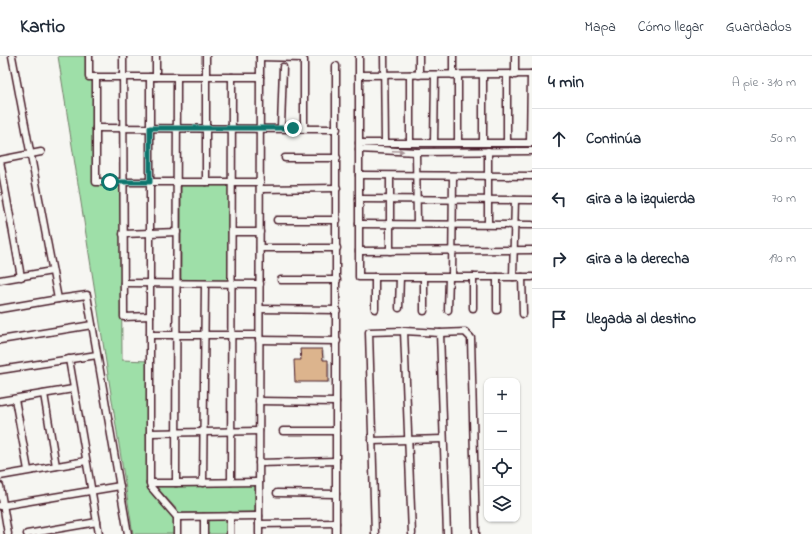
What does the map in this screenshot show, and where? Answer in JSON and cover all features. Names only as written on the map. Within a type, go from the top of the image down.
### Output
[{"type":"street","points":[[12,56],[58,300]]},
{"type":"street","points":[[88,56],[89,77],[260,77]]},
{"type":"street","points":[[123,56],[122,234],[124,317],[150,316]]},
{"type":"street","points":[[156,56],[153,77],[150,128],[150,483],[151,487],[177,517],[177,534]]},
{"type":"street","points":[[206,56],[206,182]]},
{"type":"street","points":[[359,56],[359,277],[532,277]]},
{"type":"street","points":[[384,56],[385,143]]},
{"type":"street","points":[[418,56],[419,75]]},
{"type":"street","points":[[453,56],[456,75],[458,143]]},
{"type":"street","points":[[515,56],[515,74]]},
{"type":"street","points":[[259,534],[260,57],[302,58],[304,60],[304,128]]},
{"type":"street","points":[[336,66],[336,534]]},
{"type":"street","points":[[281,128],[283,67]]},
{"type":"street","points":[[507,74],[507,143]]},
{"type":"street","points":[[359,75],[532,74],[531,143],[385,143],[359,146]]},
{"type":"street","points":[[410,75],[410,143]]},
{"type":"street","points":[[434,143],[435,75]]},
{"type":"street","points":[[483,75],[483,143]]},
{"type":"street","points":[[96,77],[96,182],[260,182]]},
{"type":"street","points":[[176,483],[177,77]]},
{"type":"street","points":[[231,482],[232,77]]},
{"type":"street","points":[[96,128],[337,129]]},
{"type":"street","points":[[359,146],[416,152],[532,151]]},
{"type":"street","points":[[488,151],[488,224]]},
{"type":"street","points":[[21,277],[0,160],[41,152]]},
{"type":"street","points":[[416,152],[416,224]]},
{"type":"street","points":[[285,158],[337,158]]},
{"type":"street","points":[[359,175],[532,176]]},
{"type":"street","points":[[390,176],[390,251]]},
{"type":"street","points":[[448,310],[452,251],[453,176]]},
{"type":"street","points":[[260,189],[337,188]]},
{"type":"street","points":[[359,199],[532,200]]},
{"type":"street","points":[[513,277],[514,200]]},
{"type":"street","points":[[277,220],[337,220]]},
{"type":"street","points":[[359,224],[532,225]]},
{"type":"street","points":[[122,234],[177,232]]},
{"type":"street","points":[[232,232],[260,232]]},
{"type":"street","points":[[260,248],[337,248]]},
{"type":"street","points":[[359,251],[532,250]]},
{"type":"street","points":[[0,280],[52,271]]},
{"type":"street","points":[[375,277],[375,309]]},
{"type":"street","points":[[399,308],[400,277]]},
{"type":"street","points":[[424,277],[424,311]]},
{"type":"street","points":[[473,277],[473,308]]},
{"type":"street","points":[[497,277],[497,310]]},
{"type":"street","points":[[522,277],[523,314]]},
{"type":"street","points":[[281,280],[337,280]]},
{"type":"street","points":[[124,283],[260,284]]},
{"type":"street","points":[[203,482],[205,284]]},
{"type":"street","points":[[0,310],[87,295],[128,534]]},
{"type":"street","points":[[260,309],[336,310]]},
{"type":"street","points":[[0,340],[92,325]]},
{"type":"street","points":[[404,331],[412,534]]},
{"type":"street","points":[[376,534],[369,332],[404,331],[440,333],[465,332],[471,338],[476,534]]},
{"type":"street","points":[[440,333],[447,534]]},
{"type":"street","points":[[150,335],[232,335],[336,340]]},
{"type":"street","points":[[0,370],[97,355]]},
{"type":"street","points":[[70,358],[99,534]]},
{"type":"street","points":[[0,401],[74,389]]},
{"type":"street","points":[[44,394],[56,466]]},
{"type":"street","points":[[15,399],[28,470]]},
{"type":"street","points":[[259,401],[336,402]]},
{"type":"street","points":[[150,433],[259,431]]},
{"type":"street","points":[[282,431],[336,431]]},
{"type":"street","points":[[372,441],[443,439]]},
{"type":"street","points":[[0,476],[86,461]]},
{"type":"street","points":[[259,462],[336,461]]},
{"type":"street","points":[[150,483],[259,482]]},
{"type":"street","points":[[0,486],[2,506],[8,534]]},
{"type":"street","points":[[2,506],[120,486]]},
{"type":"street","points":[[276,493],[336,494]]},
{"type":"street","points":[[230,516],[230,534]]},
{"type":"street","points":[[177,517],[259,516]]},
{"type":"street","points":[[204,517],[204,534]]},
{"type":"street","points":[[27,534],[97,522]]},
{"type":"street","points":[[259,524],[336,523]]},
{"type":"street","points":[[68,527],[69,534]]},
{"type":"green space","points":[[58,56],[87,56],[87,78],[95,79],[94,183],[121,183],[122,360],[148,361],[148,487],[175,515],[175,534],[133,534]]},
{"type":"green space","points":[[181,184],[229,184],[229,281],[181,280]]},
{"type":"green space","points":[[255,484],[255,512],[180,513],[155,485]]},
{"type":"green space","points":[[207,518],[229,518],[229,534],[207,534]]},
{"type":"building","points":[[300,349],[322,349],[323,360],[328,360],[328,382],[295,382],[294,360],[301,360]]},
{"type":"route","points":[[110,182],[150,182],[150,128],[293,128]]}]
